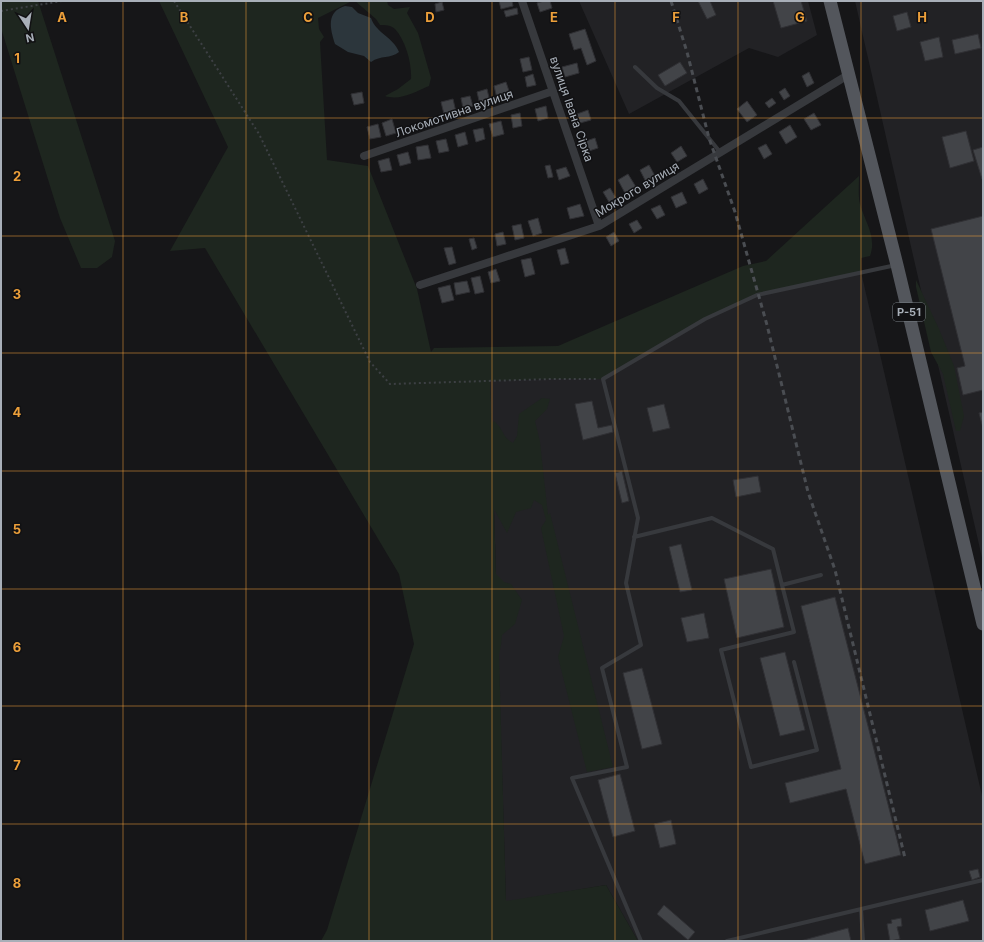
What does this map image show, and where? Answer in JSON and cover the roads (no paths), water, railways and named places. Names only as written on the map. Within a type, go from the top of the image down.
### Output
[{"type":"main road","name":"Р-51","points":[[830,1],[848,76],[898,265],[983,624]]},
{"type":"street","name":"вулиця Івана Сірка","points":[[522,1],[599,226]]},
{"type":"street","name":"Мокрого вулиця","points":[[420,285],[599,226],[848,76]]},
{"type":"street","name":"Локомотивна вулиця","points":[[364,156],[552,91]]},
{"type":"lane","points":[[634,67],[657,88],[679,101],[720,153]]},
{"type":"lane","points":[[641,941],[572,778],[627,767],[602,668],[641,645],[626,583],[638,518],[603,379],[705,319],[757,295],[898,265]]},
{"type":"lane","points":[[634,537],[712,518],[773,549],[794,632],[721,650],[751,767],[817,750],[794,662]]},
{"type":"lane","points":[[782,586],[820,575]]},
{"type":"lane","points":[[727,941],[983,880]]},
{"type":"lane","points":[[861,909],[863,941]]},
{"type":"railway","points":[[671,1],[687,52],[709,138],[735,212],[767,325],[808,492],[835,570],[905,858]]}]
